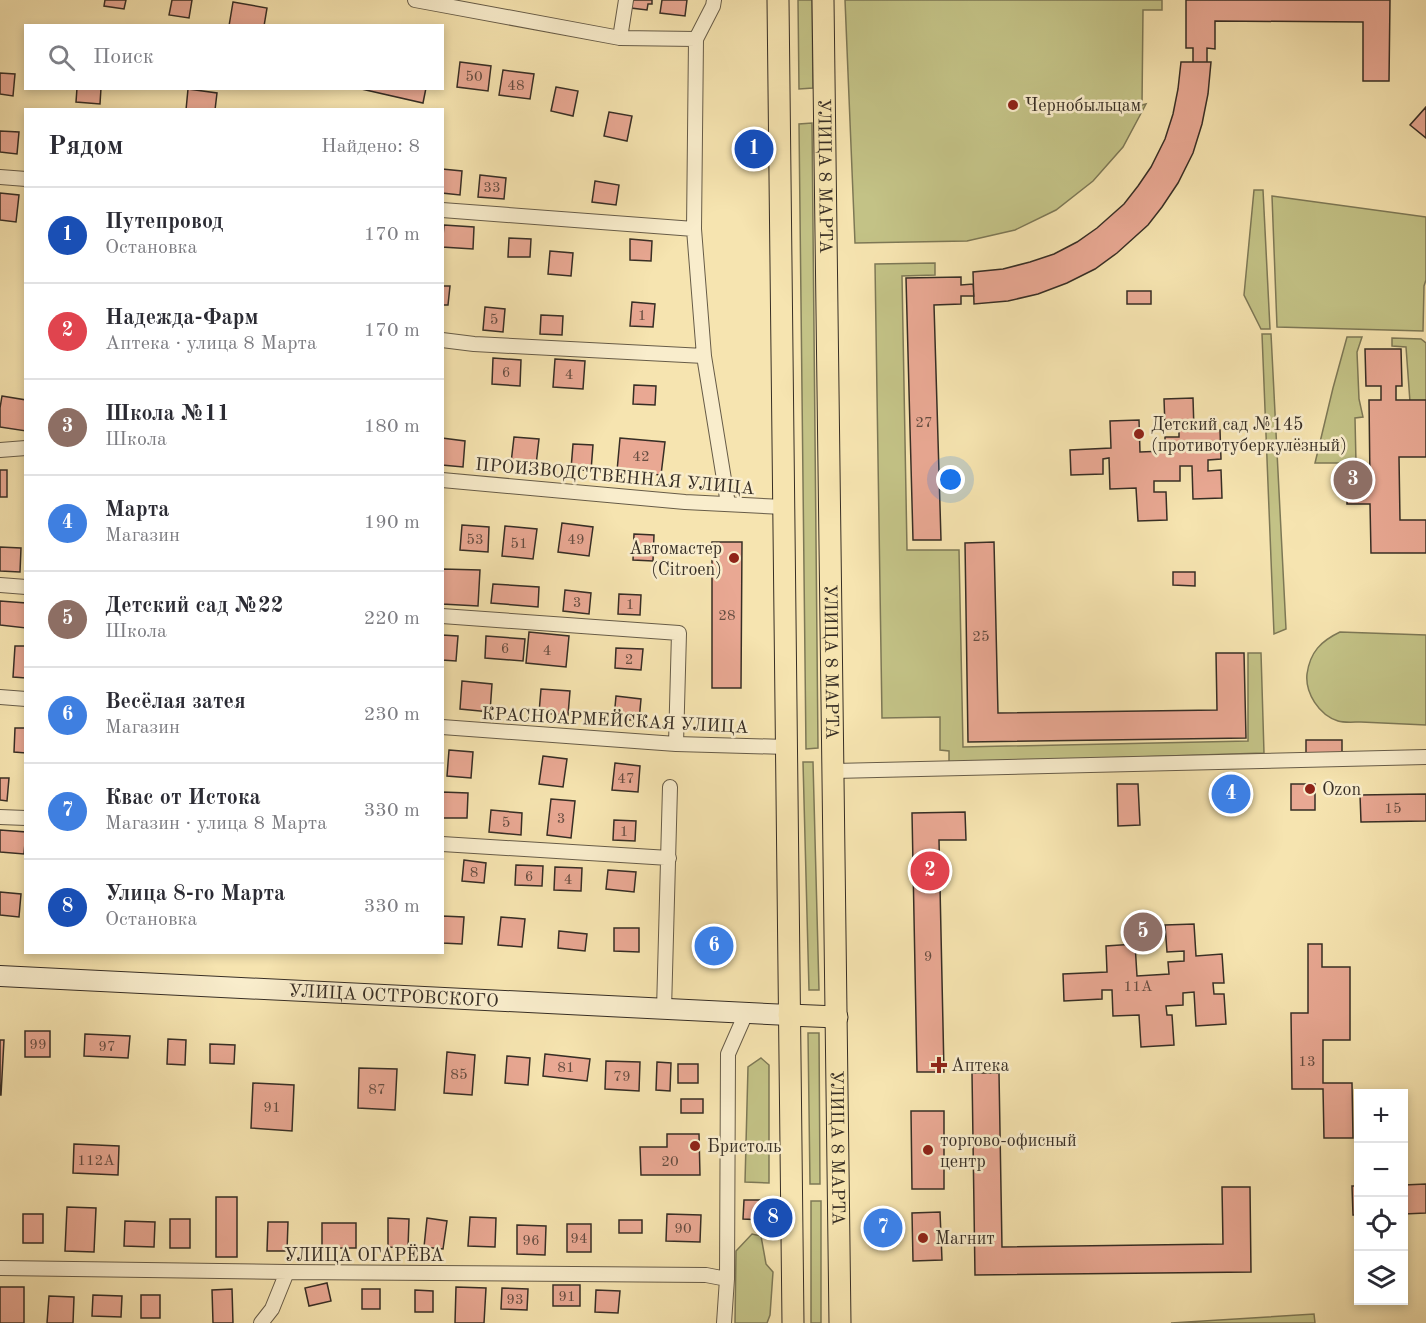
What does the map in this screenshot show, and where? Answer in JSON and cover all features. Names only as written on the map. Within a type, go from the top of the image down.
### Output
[{"type":"main road","points":[[778,0],[793,1313],[783,1323]]},
{"type":"main road","name":"УЛИЦА 8 МАРТА","points":[[823,0],[840,1323]]},
{"type":"main road","points":[[789,1015],[837,1017]]},
{"type":"street","points":[[415,0],[448,3],[620,38],[696,39]]},
{"type":"street","points":[[620,38],[626,0]]},
{"type":"street","points":[[714,0],[696,39],[694,230],[704,356],[728,504]]},
{"type":"street","points":[[0,177],[24,179]]},
{"type":"street","points":[[444,210],[694,230]]},
{"type":"street","points":[[444,340],[474,344],[704,356]]},
{"type":"street","points":[[0,450],[24,448]]},
{"type":"street","name":"ПРОИЗВОДСТВЕННАЯ УЛИЦА","points":[[444,480],[685,502],[784,507]]},
{"type":"street","points":[[0,585],[24,587]]},
{"type":"street","points":[[444,616],[679,633],[676,744]]},
{"type":"street","points":[[0,697],[24,699]]},
{"type":"street","name":"КРАСНОАРМЕЙСКАЯ УЛИЦА","points":[[444,728],[676,744],[786,747]]},
{"type":"street","points":[[834,771],[1426,757]]},
{"type":"street","points":[[664,1010],[670,787]]},
{"type":"street","points":[[0,817],[24,818]]},
{"type":"street","points":[[444,844],[669,858]]},
{"type":"street","name":"УЛИЦА ОСТРОВСКОГО","points":[[0,976],[789,1015]]},
{"type":"street","points":[[724,1323],[727,1279],[728,1053],[746,1013]]},
{"type":"street","name":"УЛИЦА ОГАРЁВА","points":[[0,1268],[706,1275],[727,1279]]},
{"type":"street","points":[[261,1323],[272,1309],[287,1272]]},
{"type":"shaded area","points":[[798,0],[812,0],[813,88],[799,89]]},
{"type":"shaded area","points":[[845,0],[1162,0],[1162,10],[1143,10],[1142,105],[1146,104],[1123,147],[1093,181],[1056,210],[1015,230],[967,241],[855,243]]},
{"type":"shaded area","points":[[812,123],[818,748],[806,749],[799,124]]},
{"type":"shaded area","points":[[1254,190],[1263,190],[1270,329],[1261,329],[1244,295]]},
{"type":"shaded area","points":[[1272,196],[1426,217],[1423,331],[1277,327]]},
{"type":"shaded area","points":[[935,263],[935,275],[902,276],[907,550],[959,550],[963,747],[1248,741],[1248,653],[1261,653],[1264,753],[949,763],[949,751],[940,750],[940,717],[882,718],[875,264]]},
{"type":"shaded area","points":[[1262,334],[1271,334],[1286,629],[1274,634]]},
{"type":"shaded area","points":[[1347,337],[1362,337],[1357,352],[1359,399],[1363,417],[1355,418],[1356,463],[1315,463],[1333,388]]},
{"type":"shaded area","points":[[1392,338],[1421,339],[1426,343],[1426,401],[1410,402],[1406,347],[1392,346]]},
{"type":"shaded area","points":[[1340,632],[1426,635],[1426,725],[1340,722],[1319,709],[1308,689],[1308,666],[1318,648],[1327,639]]},
{"type":"shaded area","points":[[803,762],[813,762],[819,990],[809,990]]},
{"type":"shaded area","points":[[808,1033],[819,1033],[820,1184],[810,1184]]},
{"type":"shaded area","points":[[761,1058],[769,1065],[769,1183],[745,1182],[748,1067]]},
{"type":"shaded area","points":[[811,1201],[821,1201],[821,1323],[811,1323]]},
{"type":"shaded area","points":[[752,1234],[761,1236],[766,1264],[773,1272],[770,1315],[767,1323],[735,1323],[736,1251]]},
{"type":"shaded area","points":[[1314,1314],[1315,1323],[1171,1323]]},
{"type":"building","points":[[105,0],[126,0],[124,9],[104,6]]},
{"type":"building","points":[[172,0],[192,0],[189,18],[169,15]]},
{"type":"building","points":[[633,0],[652,0],[652,4],[648,4],[647,10],[631,8]]},
{"type":"building","points":[[662,0],[687,0],[685,16],[660,13]]},
{"type":"building","points":[[1186,0],[1390,0],[1389,81],[1363,81],[1363,22],[1215,21],[1215,49],[1207,48],[1207,62],[1193,62],[1193,48],[1186,48]]},
{"type":"building","points":[[233,2],[267,8],[264,24],[229,24]]},
{"type":"building","points":[[460,62],[491,66],[488,91],[457,87]]},
{"type":"building","points":[[1181,62],[1211,62],[1202,124],[1193,153],[1178,183],[1148,225],[1095,269],[1067,283],[1038,294],[1008,301],[974,304],[973,272],[1003,269],[1054,254],[1097,228],[1124,204],[1151,167],[1165,139],[1173,114]]},
{"type":"building","points":[[503,70],[534,74],[530,99],[499,95]]},
{"type":"building","points":[[0,73],[15,74],[13,96],[0,94]]},
{"type":"building","points":[[556,87],[578,91],[573,116],[551,111]]},
{"type":"building","points":[[77,90],[101,90],[100,104],[76,102]]},
{"type":"building","points":[[188,90],[217,93],[215,108],[186,108]]},
{"type":"building","points":[[366,90],[426,90],[423,103]]},
{"type":"building","points":[[1426,107],[1426,138],[1410,125]]},
{"type":"building","points":[[609,112],[632,116],[627,141],[604,136]]},
{"type":"building","points":[[0,131],[19,132],[17,154],[0,152]]},
{"type":"building","points":[[444,169],[462,171],[460,195],[444,193]]},
{"type":"building","points":[[480,175],[506,178],[504,199],[478,197]]},
{"type":"building","points":[[595,181],[619,185],[616,205],[592,202]]},
{"type":"building","points":[[0,193],[19,195],[16,222],[0,220]]},
{"type":"building","points":[[444,225],[474,227],[473,249],[444,247]]},
{"type":"building","points":[[509,238],[531,239],[530,257],[508,257]]},
{"type":"building","points":[[630,239],[652,241],[651,261],[630,260]]},
{"type":"building","points":[[550,251],[573,253],[571,276],[548,274]]},
{"type":"building","points":[[961,277],[961,285],[973,284],[974,296],[961,296],[961,304],[934,305],[941,540],[913,540],[906,278]]},
{"type":"building","points":[[444,286],[450,286],[448,305],[444,305]]},
{"type":"building","points":[[1127,291],[1151,291],[1151,304],[1127,304]]},
{"type":"building","points":[[632,302],[655,304],[653,327],[630,326]]},
{"type":"building","points":[[485,307],[505,309],[503,332],[483,330]]},
{"type":"building","points":[[541,315],[563,316],[562,335],[540,334]]},
{"type":"building","points":[[1365,349],[1401,349],[1402,386],[1396,386],[1396,400],[1426,400],[1426,457],[1399,457],[1400,520],[1426,520],[1426,553],[1371,553],[1370,504],[1347,504],[1347,481],[1370,481],[1369,400],[1381,400],[1381,386],[1366,386]]},
{"type":"building","points":[[493,358],[521,360],[520,386],[492,384]]},
{"type":"building","points":[[555,359],[585,361],[583,389],[553,387]]},
{"type":"building","points":[[634,385],[656,386],[655,405],[633,404]]},
{"type":"building","points":[[2,396],[24,400],[24,431],[0,427]]},
{"type":"building","points":[[1193,398],[1194,430],[1220,430],[1221,459],[1208,460],[1208,471],[1221,470],[1222,498],[1193,499],[1192,466],[1180,466],[1180,481],[1154,481],[1154,492],[1166,492],[1167,520],[1138,521],[1136,488],[1110,489],[1109,458],[1103,459],[1103,474],[1071,475],[1070,450],[1111,448],[1110,421],[1139,420],[1140,452],[1165,451],[1165,437],[1179,437],[1179,425],[1165,426],[1164,399]]},
{"type":"building","points":[[514,437],[539,439],[536,465],[511,463]]},
{"type":"building","points":[[444,438],[465,441],[463,467],[444,465]]},
{"type":"building","points":[[620,438],[665,442],[661,475],[617,471]]},
{"type":"building","points":[[573,444],[593,445],[591,471],[571,469]]},
{"type":"building","points":[[0,470],[7,470],[7,497],[0,497]]},
{"type":"building","points":[[562,523],[593,527],[589,556],[558,552]]},
{"type":"building","points":[[462,525],[489,527],[488,552],[460,550]]},
{"type":"building","points":[[505,526],[537,529],[533,559],[502,556]]},
{"type":"building","points":[[634,534],[654,535],[653,561],[633,560]]},
{"type":"building","points":[[712,542],[742,542],[741,688],[712,688]]},
{"type":"building","points":[[994,542],[998,713],[1217,710],[1216,653],[1244,653],[1246,738],[968,742],[965,543]]},
{"type":"building","points":[[0,547],[21,548],[20,572],[0,571]]},
{"type":"building","points":[[444,569],[480,570],[478,606],[444,604]]},
{"type":"building","points":[[1173,572],[1195,572],[1195,586],[1173,585]]},
{"type":"building","points":[[493,584],[539,587],[538,607],[491,603]]},
{"type":"building","points":[[565,590],[591,593],[589,614],[563,611]]},
{"type":"building","points":[[619,594],[641,595],[640,615],[618,614]]},
{"type":"building","points":[[0,601],[24,603],[24,628],[0,625]]},
{"type":"building","points":[[529,632],[569,636],[566,667],[526,663]]},
{"type":"building","points":[[444,635],[458,636],[456,661],[444,660]]},
{"type":"building","points":[[486,636],[525,639],[523,661],[485,658]]},
{"type":"building","points":[[15,646],[24,646],[24,678],[13,677]]},
{"type":"building","points":[[616,648],[643,649],[641,670],[615,668]]},
{"type":"building","points":[[462,681],[492,684],[490,712],[460,709]]},
{"type":"building","points":[[541,689],[570,691],[568,715],[539,713]]},
{"type":"building","points":[[616,696],[641,699],[639,721],[614,718]]},
{"type":"building","points":[[15,728],[24,728],[24,753],[14,752]]},
{"type":"building","points":[[1306,740],[1342,740],[1342,753],[1306,753]]},
{"type":"building","points":[[449,750],[473,752],[471,778],[447,776]]},
{"type":"building","points":[[543,756],[567,759],[563,787],[539,784]]},
{"type":"building","points":[[615,763],[640,766],[638,792],[612,790]]},
{"type":"building","points":[[0,778],[9,778],[7,801],[0,800]]},
{"type":"building","points":[[1217,782],[1244,782],[1244,806],[1217,806]]},
{"type":"building","points":[[1117,784],[1138,784],[1140,825],[1118,826]]},
{"type":"building","points":[[1291,784],[1315,784],[1315,810],[1291,810]]},
{"type":"building","points":[[444,792],[468,793],[467,818],[444,818]]},
{"type":"building","points":[[1426,794],[1426,821],[1361,822],[1360,795]]},
{"type":"building","points":[[551,799],[575,801],[571,838],[547,835]]},
{"type":"building","points":[[491,810],[522,813],[521,835],[489,832]]},
{"type":"building","points":[[965,812],[966,840],[939,840],[944,1072],[917,1072],[912,813]]},
{"type":"building","points":[[614,820],[636,821],[635,841],[613,840]]},
{"type":"building","points":[[0,830],[24,832],[24,854],[0,852]]},
{"type":"building","points":[[464,860],[486,863],[484,883],[462,881]]},
{"type":"building","points":[[516,865],[543,866],[542,886],[515,885]]},
{"type":"building","points":[[555,867],[582,868],[581,891],[554,890]]},
{"type":"building","points":[[608,870],[636,872],[634,892],[606,889]]},
{"type":"building","points":[[0,892],[21,894],[19,917],[0,915]]},
{"type":"building","points":[[444,916],[464,917],[462,944],[444,943]]},
{"type":"building","points":[[501,917],[525,919],[522,947],[498,945]]},
{"type":"building","points":[[1194,924],[1196,956],[1222,954],[1224,983],[1213,983],[1214,994],[1224,994],[1226,1024],[1196,1026],[1194,992],[1183,993],[1183,1005],[1166,1006],[1167,1015],[1172,1015],[1174,1045],[1141,1047],[1139,1015],[1113,1016],[1112,990],[1102,990],[1102,999],[1064,1001],[1063,974],[1107,972],[1106,946],[1135,944],[1137,976],[1169,974],[1168,962],[1184,961],[1184,951],[1167,952],[1165,925]]},
{"type":"building","points":[[614,928],[639,928],[639,952],[614,951]]},
{"type":"building","points":[[559,931],[587,934],[585,951],[558,948]]},
{"type":"building","points":[[706,936],[724,936],[723,956],[705,956]]},
{"type":"building","points":[[1308,944],[1322,944],[1322,967],[1350,967],[1350,1040],[1323,1040],[1323,1083],[1352,1083],[1353,1138],[1324,1138],[1323,1089],[1292,1089],[1291,1013],[1308,1013]]},
{"type":"building","points":[[25,1031],[50,1031],[50,1057],[25,1057]]},
{"type":"building","points":[[85,1034],[130,1036],[128,1058],[84,1056]]},
{"type":"building","points":[[168,1039],[186,1040],[185,1065],[167,1064]]},
{"type":"building","points":[[0,1040],[4,1040],[1,1095],[0,1095]]},
{"type":"building","points":[[210,1044],[235,1045],[234,1064],[210,1063]]},
{"type":"building","points":[[447,1052],[475,1055],[472,1095],[444,1093]]},
{"type":"building","points":[[545,1054],[590,1059],[587,1081],[543,1076]]},
{"type":"building","points":[[507,1056],[530,1058],[528,1085],[505,1083]]},
{"type":"building","points":[[606,1061],[640,1062],[639,1091],[605,1089]]},
{"type":"building","points":[[657,1062],[671,1063],[670,1091],[656,1090]]},
{"type":"building","points":[[678,1064],[698,1064],[698,1083],[678,1083]]},
{"type":"building","points":[[359,1068],[397,1069],[395,1110],[358,1108]]},
{"type":"building","points":[[972,1073],[999,1073],[1002,1247],[1223,1244],[1222,1187],[1250,1187],[1251,1272],[975,1275]]},
{"type":"building","points":[[253,1083],[294,1085],[292,1131],[251,1128]]},
{"type":"building","points":[[681,1099],[703,1099],[703,1113],[681,1113]]},
{"type":"building","name":"торгово-офисный центр","points":[[911,1111],[944,1111],[944,1189],[912,1189]]},
{"type":"building","points":[[667,1134],[699,1134],[700,1175],[641,1175],[640,1147],[667,1147]]},
{"type":"building","points":[[74,1144],[119,1146],[118,1175],[73,1173]]},
{"type":"building","points":[[1426,1184],[1426,1213],[1408,1214],[1408,1185]]},
{"type":"building","points":[[1352,1186],[1354,1186],[1354,1215]]},
{"type":"building","points":[[216,1197],[237,1197],[237,1257],[216,1257]]},
{"type":"building","points":[[744,1200],[763,1200],[763,1220],[743,1219]]},
{"type":"building","points":[[67,1207],[96,1208],[94,1252],[65,1251]]},
{"type":"building","points":[[940,1212],[942,1260],[913,1261],[912,1213]]},
{"type":"building","points":[[23,1214],[43,1214],[43,1243],[23,1243]]},
{"type":"building","points":[[667,1214],[701,1215],[700,1242],[666,1241]]},
{"type":"building","points":[[470,1217],[496,1218],[495,1247],[468,1246]]},
{"type":"building","points":[[388,1218],[409,1219],[408,1248],[388,1247]]},
{"type":"building","points":[[427,1218],[447,1221],[443,1249],[424,1247]]},
{"type":"building","points":[[170,1219],[190,1219],[190,1248],[170,1248]]},
{"type":"building","points":[[619,1220],[642,1220],[642,1233],[619,1233]]},
{"type":"building","points":[[125,1221],[155,1222],[154,1247],[124,1246]]},
{"type":"building","points":[[268,1222],[288,1222],[287,1251],[267,1251]]},
{"type":"building","points":[[322,1223],[356,1223],[356,1248],[322,1248]]},
{"type":"building","points":[[567,1224],[591,1224],[591,1252],[567,1252]]},
{"type":"building","points":[[517,1225],[546,1226],[545,1255],[517,1254]]},
{"type":"building","points":[[327,1283],[331,1301],[309,1306],[305,1288]]},
{"type":"building","points":[[553,1285],[580,1285],[580,1306],[553,1306]]},
{"type":"building","points":[[0,1287],[24,1287],[24,1323],[0,1323]]},
{"type":"building","points":[[456,1287],[486,1288],[484,1323],[455,1323]]},
{"type":"building","points":[[502,1288],[528,1289],[527,1310],[501,1309]]},
{"type":"building","points":[[232,1289],[233,1323],[213,1323],[212,1290]]},
{"type":"building","points":[[362,1289],[380,1289],[380,1309],[362,1309]]},
{"type":"building","points":[[415,1290],[433,1291],[433,1312],[415,1312]]},
{"type":"building","points":[[596,1290],[620,1291],[618,1313],[595,1312]]},
{"type":"building","points":[[93,1295],[122,1296],[121,1317],[92,1316]]},
{"type":"building","points":[[141,1295],[160,1295],[160,1318],[141,1318]]},
{"type":"building","points":[[49,1296],[74,1297],[73,1323],[47,1323]]},
{"type":"place","name":"Чернобыльцам","points":[[1013,105]]},
{"type":"place","name":"Путепровод","points":[[754,149]]},
{"type":"place","name":"Детский сад №145 (противотуберкулёзный)","points":[[1139,434]]},
{"type":"place","name":"Школа №11","points":[[1353,480]]},
{"type":"place","name":"Автомастер (Citroen)","points":[[734,558]]},
{"type":"place","name":"Ozon","points":[[1310,789]]},
{"type":"place","name":"Марта","points":[[1231,794]]},
{"type":"place","name":"Надежда-Фарм","points":[[930,871]]},
{"type":"place","name":"Детский сад №22","points":[[1143,932]]},
{"type":"place","name":"Весёлая затея","points":[[714,946]]},
{"type":"place","name":"Аптека","points":[[939,1065]]},
{"type":"place","name":"Бристоль","points":[[695,1146]]},
{"type":"place","name":"торгово-офисный центр","points":[[928,1150]]},
{"type":"place","name":"Улица 8-го Марта","points":[[773,1218]]},
{"type":"place","name":"Квас от Истока","points":[[883,1228]]},
{"type":"place","name":"Магнит","points":[[923,1238]]}]
